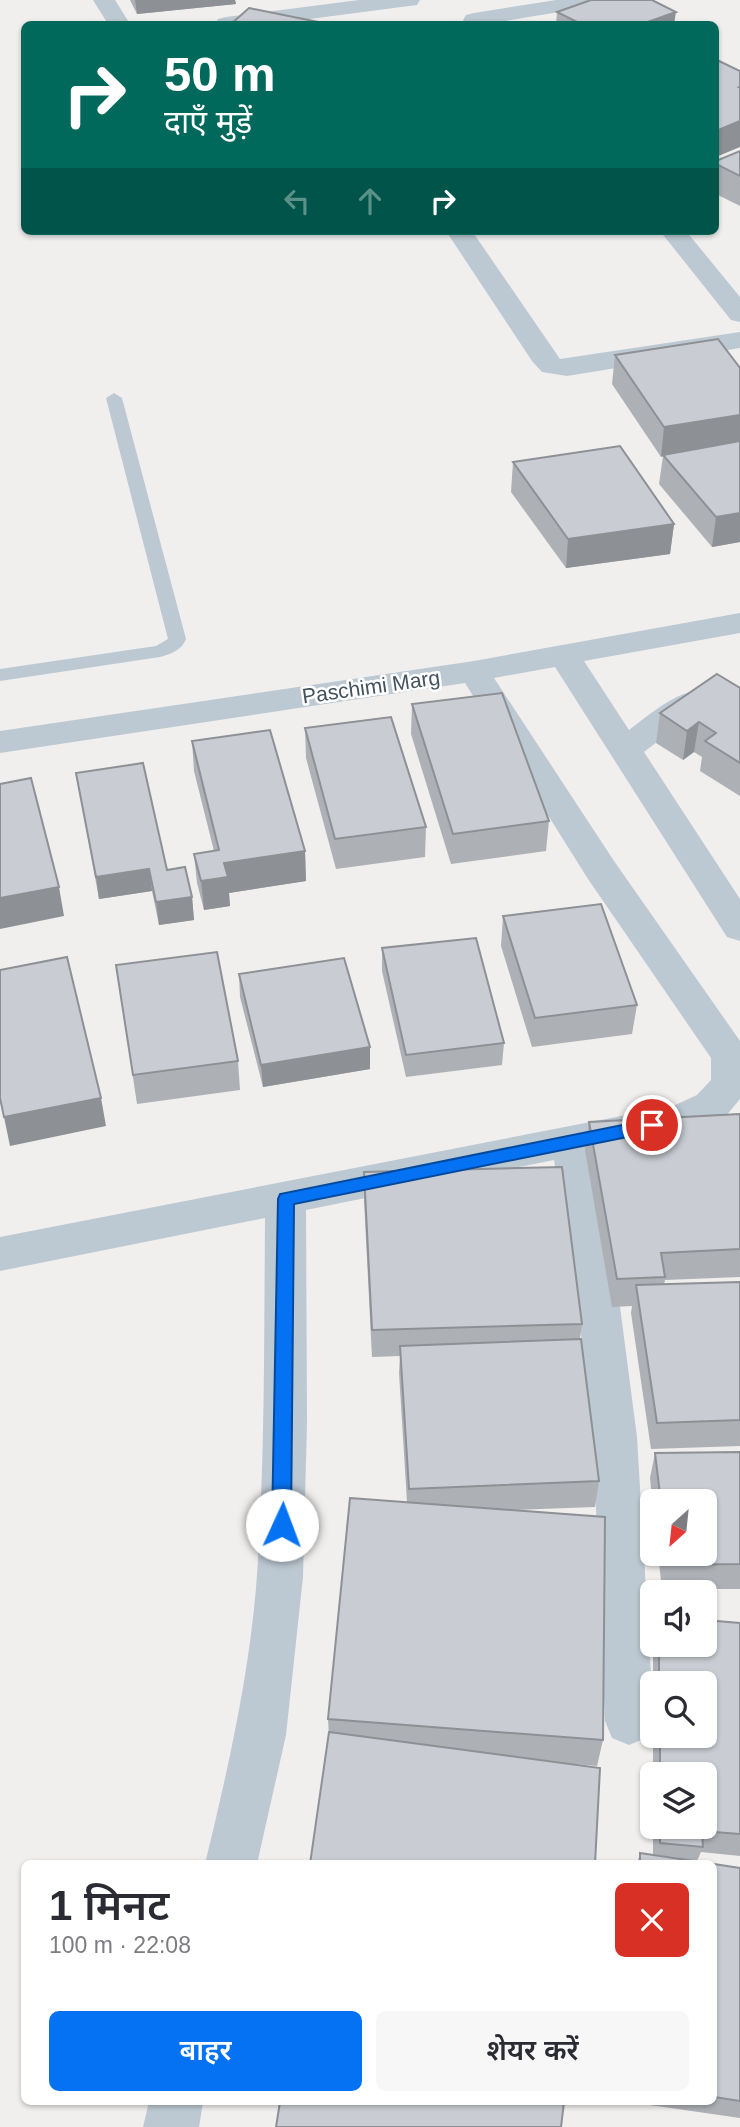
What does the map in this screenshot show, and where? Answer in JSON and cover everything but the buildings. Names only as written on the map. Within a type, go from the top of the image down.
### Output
[{"type":"street","points":[[104,0],[117,21]]},
{"type":"street","points":[[278,21],[312,19],[410,0]]},
{"type":"street","points":[[472,17],[596,0]]},
{"type":"street","points":[[462,235],[546,361],[552,366],[567,368],[740,340]]},
{"type":"street","points":[[676,235],[740,314]]},
{"type":"street","name":"Paschimi Marg","points":[[0,742],[474,671],[740,623]]},
{"type":"street","points":[[563,654],[740,928]]},
{"type":"street","points":[[0,1254],[679,1119],[711,1107],[735,1088],[730,1057],[713,1029],[601,870],[474,671]]},
{"type":"street","points":[[626,749],[657,725],[699,701],[713,697],[740,704]]},
{"type":"street","points":[[571,1142],[598,1299],[615,1437],[629,1721]]},
{"type":"street","points":[[232,1860],[261,1735],[280,1577],[285,1422],[286,1199]]},
{"type":"street","points":[[170,2127],[175,2105]]},
{"type":"lane","points":[[0,675],[160,651],[175,645],[177,639],[114,398]]},
{"type":"route","points":[[282,1525],[286,1199],[652,1125]]}]
